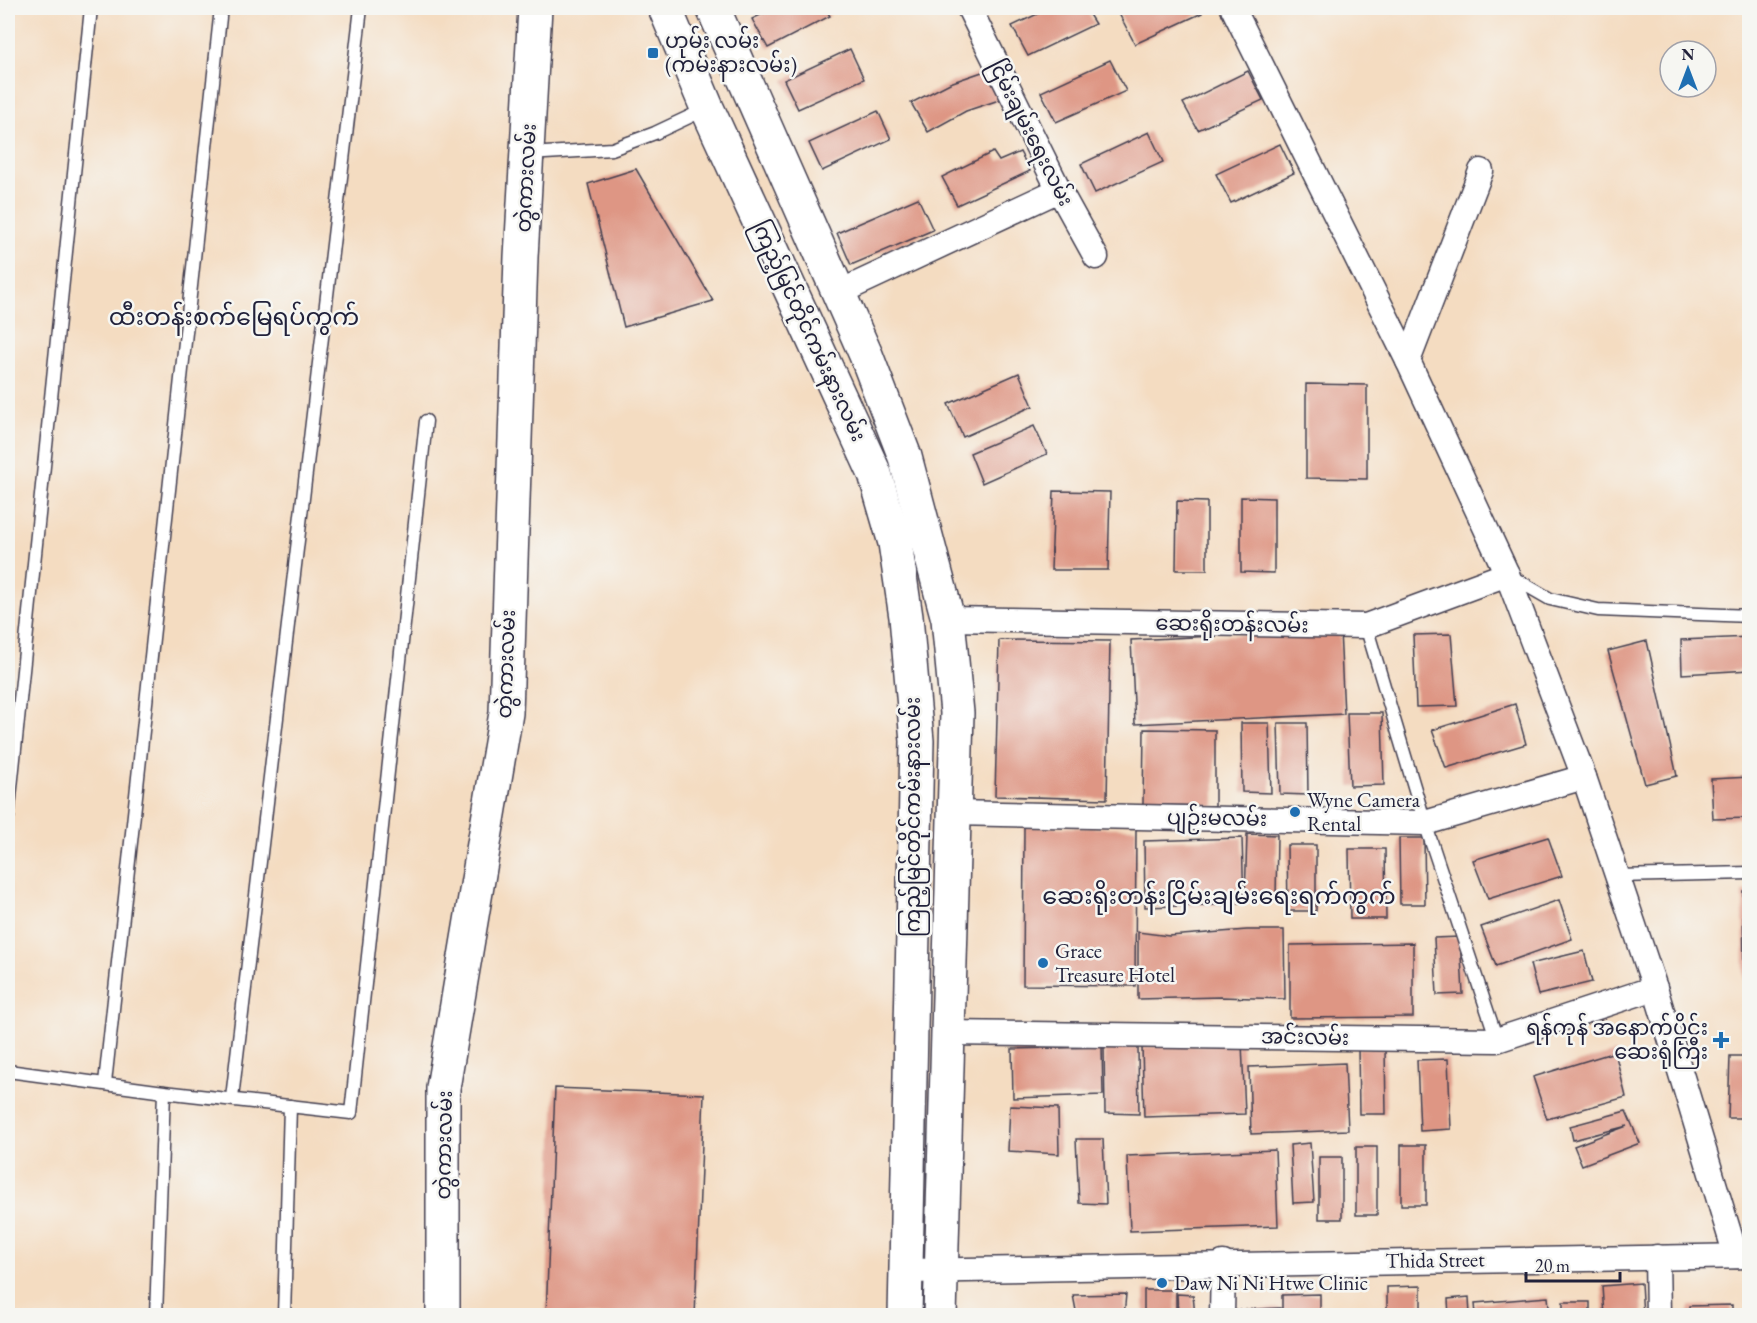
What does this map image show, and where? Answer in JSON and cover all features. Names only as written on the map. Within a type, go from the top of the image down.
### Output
[{"type":"main road","name":"တွဲကားလမ်း","points":[[443,1316],[443,1088],[506,713],[520,292],[535,8]]},
{"type":"main road","name":"ကြည့်မြင်တိုင်ကမ်းနားလမ်း","points":[[665,8],[707,108],[875,474],[895,543],[906,617],[917,741],[905,1316]]},
{"type":"main road","name":"ကြည့်မြင်တိုင်ကမ်းနားလမ်း","points":[[713,8],[838,293],[905,457],[948,619],[957,712],[952,813],[940,1316]]},
{"type":"main road","points":[[910,1110],[945,1110]]},
{"type":"street","name":"ငြိမ်းချမ်းရေးလမ်း","points":[[969,8],[1059,189],[1096,257]]},
{"type":"street","points":[[1233,8],[1408,361],[1507,574],[1584,777],[1743,1256]]},
{"type":"street","points":[[1408,361],[1481,171]]},
{"type":"street","points":[[838,293],[1059,189]]},
{"type":"street","name":"ဆေးရိုးတန်းလမ်း","points":[[948,619],[1366,626],[1507,574]]},
{"type":"street","name":"ပျဉ်းမလမ်း","points":[[952,813],[1425,823],[1584,777]]},
{"type":"street","name":"အင်းလမ်း","points":[[947,1033],[1497,1040],[1655,988]]},
{"type":"street","name":"Thida Street","points":[[906,1271],[1223,1263],[1743,1256]]},
{"type":"street","points":[[1657,1257],[1658,1316]]},
{"type":"street","points":[[1222,1316],[1223,1263]]},
{"type":"lane","points":[[8,817],[92,8]]},
{"type":"lane","points":[[105,1083],[221,8]]},
{"type":"lane","points":[[232,1098],[361,8]]},
{"type":"lane","points":[[527,154],[612,149],[655,134],[707,108]]},
{"type":"lane","points":[[8,1071],[164,1092],[351,1113],[426,422]]},
{"type":"lane","points":[[1507,574],[1551,599],[1598,610],[1749,616]]},
{"type":"lane","points":[[1366,626],[1425,823],[1497,1040]]},
{"type":"lane","points":[[1617,876],[1749,873]]},
{"type":"lane","points":[[156,1316],[164,1092]]},
{"type":"lane","points":[[284,1316],[290,1106]]},
{"type":"building","points":[[775,8],[825,8],[830,16],[768,48],[752,19]]},
{"type":"building","points":[[1050,8],[1085,8],[1095,24],[1028,56],[1012,26]]},
{"type":"building","points":[[1116,8],[1200,8],[1202,13],[1135,44]]},
{"type":"building","points":[[850,49],[864,79],[798,109],[784,80]]},
{"type":"building","points":[[1110,60],[1126,91],[1056,122],[1041,92]]},
{"type":"building","points":[[988,70],[1002,99],[966,111],[928,132],[911,103],[950,83]]},
{"type":"building","points":[[1248,71],[1263,100],[1198,130],[1183,103]]},
{"type":"building","points":[[878,111],[891,139],[822,171],[809,143]]},
{"type":"building","points":[[1149,132],[1163,162],[1095,193],[1081,164]]},
{"type":"building","points":[[1280,144],[1294,173],[1231,203],[1216,174]]},
{"type":"building","points":[[993,152],[999,161],[1020,152],[1030,171],[957,205],[942,177]]},
{"type":"building","points":[[636,169],[713,301],[624,327],[588,184]]},
{"type":"building","points":[[918,198],[933,230],[851,265],[837,233]]},
{"type":"building","points":[[1019,373],[1033,406],[963,437],[948,404]]},
{"type":"building","points":[[1306,384],[1367,385],[1367,479],[1306,478]]},
{"type":"building","points":[[1034,426],[1047,454],[982,483],[970,453]]},
{"type":"building","points":[[1054,491],[1110,492],[1108,570],[1051,570]]},
{"type":"building","points":[[1241,497],[1274,498],[1274,573],[1241,572]]},
{"type":"building","points":[[1177,501],[1207,502],[1207,570],[1176,570]]},
{"type":"building","points":[[1340,630],[1344,714],[1135,724],[1131,640]]},
{"type":"building","points":[[1451,634],[1457,706],[1416,707],[1413,635]]},
{"type":"building","points":[[1750,637],[1750,670],[1682,674],[1681,640]]},
{"type":"building","points":[[999,640],[1110,641],[1107,799],[995,796]]},
{"type":"building","points":[[1647,641],[1677,776],[1645,784],[1608,651]]},
{"type":"building","points":[[1515,704],[1526,744],[1446,768],[1432,730]]},
{"type":"building","points":[[1347,713],[1382,713],[1384,785],[1350,786]]},
{"type":"building","points":[[1241,723],[1269,723],[1271,793],[1242,792]]},
{"type":"building","points":[[1278,723],[1307,723],[1308,795],[1280,794]]},
{"type":"building","points":[[1144,729],[1215,730],[1215,806],[1143,805]]},
{"type":"building","points":[[1750,777],[1750,818],[1713,819],[1711,779]]},
{"type":"building","points":[[1024,827],[1136,828],[1135,986],[1023,985]]},
{"type":"building","points":[[1247,834],[1277,835],[1276,899],[1245,899]]},
{"type":"building","points":[[1548,837],[1562,876],[1488,899],[1473,860]]},
{"type":"building","points":[[1242,838],[1244,904],[1145,907],[1144,841]]},
{"type":"building","points":[[1399,838],[1424,838],[1425,904],[1400,904]]},
{"type":"building","points":[[1287,845],[1316,845],[1316,911],[1288,911]]},
{"type":"building","points":[[1349,849],[1385,849],[1386,919],[1350,919]]},
{"type":"building","points":[[1750,890],[1750,980],[1744,980],[1743,891]]},
{"type":"building","points":[[1559,900],[1572,939],[1496,966],[1481,927]]},
{"type":"building","points":[[1247,930],[1284,930],[1285,999],[1220,997],[1138,999],[1138,932],[1169,936]]},
{"type":"building","points":[[1460,937],[1463,994],[1437,995],[1434,938]]},
{"type":"building","points":[[1413,943],[1413,1017],[1290,1018],[1290,945]]},
{"type":"building","points":[[1584,951],[1592,982],[1538,995],[1530,964]]},
{"type":"building","points":[[1242,1043],[1245,1114],[1144,1117],[1142,1047]]},
{"type":"building","points":[[1102,1047],[1103,1095],[1013,1098],[1012,1049]]},
{"type":"building","points":[[1104,1047],[1138,1048],[1139,1114],[1105,1113]]},
{"type":"building","points":[[1358,1048],[1385,1048],[1386,1114],[1359,1114]]},
{"type":"building","points":[[1615,1052],[1626,1097],[1547,1119],[1533,1077]]},
{"type":"building","points":[[1730,1056],[1750,1056],[1750,1118],[1728,1118]]},
{"type":"building","points":[[1448,1059],[1451,1129],[1420,1131],[1417,1060]]},
{"type":"building","points":[[1345,1063],[1348,1130],[1251,1134],[1249,1067]]},
{"type":"building","points":[[555,1088],[704,1094],[695,1316],[546,1316]]},
{"type":"building","points":[[1010,1106],[1058,1108],[1059,1154],[1008,1151]]},
{"type":"building","points":[[1626,1111],[1640,1143],[1582,1165],[1574,1146],[1627,1126],[1573,1140],[1570,1126]]},
{"type":"building","points":[[1076,1139],[1103,1139],[1106,1204],[1079,1203]]},
{"type":"building","points":[[1310,1143],[1314,1202],[1293,1203],[1290,1145]]},
{"type":"building","points":[[1401,1145],[1426,1145],[1426,1205],[1401,1205]]},
{"type":"building","points":[[1356,1147],[1377,1147],[1377,1215],[1356,1215]]},
{"type":"building","points":[[1275,1150],[1278,1226],[1130,1231],[1127,1156]]},
{"type":"building","points":[[1319,1157],[1342,1157],[1342,1219],[1319,1219]]},
{"type":"building","points":[[1641,1283],[1643,1316],[1604,1316],[1602,1286]]},
{"type":"building","points":[[1421,1286],[1421,1316],[1387,1316],[1387,1287]]},
{"type":"building","points":[[1144,1290],[1176,1290],[1176,1316],[1144,1316]]},
{"type":"building","points":[[1126,1294],[1124,1316],[1077,1316],[1073,1295]]},
{"type":"building","points":[[1177,1294],[1193,1295],[1195,1316],[1178,1316]]},
{"type":"building","points":[[1320,1294],[1320,1316],[1282,1316],[1282,1295]]},
{"type":"building","points":[[1469,1297],[1470,1316],[1449,1316],[1448,1299]]},
{"type":"building","points":[[1548,1297],[1550,1316],[1476,1316],[1475,1303]]},
{"type":"building","points":[[1563,1302],[1590,1302],[1590,1316],[1563,1316]]},
{"type":"building","points":[[1732,1305],[1732,1316],[1689,1316],[1689,1306]]},
{"type":"building","points":[[1280,1308],[1281,1316],[1240,1316],[1239,1310]]},
{"type":"place","name":"ဟုမ်း လမ်း (ကမ်းနားလမ်း)","points":[[653,53]]},
{"type":"place","name":"Wyne Camera Rental","points":[[1295,812]]},
{"type":"place","name":"Grace Treasure Hotel","points":[[1043,963]]},
{"type":"place","name":"ရန်ကုန် အနောက်ပိုင်း ဆေးရုံကြီး","points":[[1721,1040]]},
{"type":"place","name":"Daw Ni Ni Htwe Clinic","points":[[1162,1283]]},
{"type":"district","name":"ထီးတန်းစက်မြေရပ်ကွက်","points":[[234,317]]},
{"type":"district","name":"ဆေးရိုးတန်းငြိမ်းချမ်းရေးရက်ကွက်","points":[[1219,896]]}]
